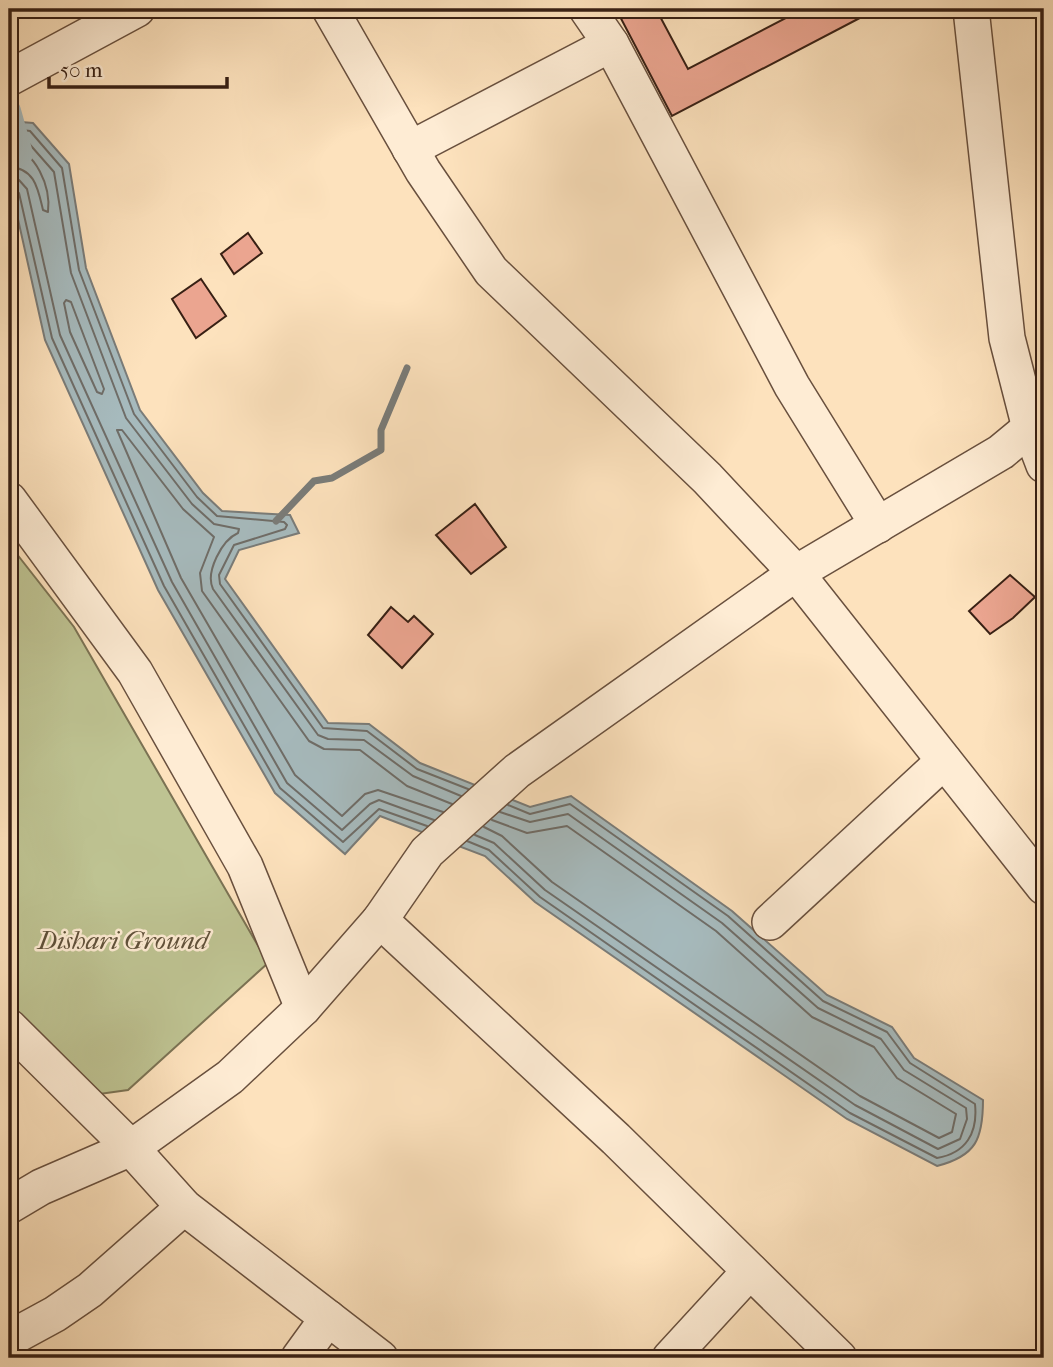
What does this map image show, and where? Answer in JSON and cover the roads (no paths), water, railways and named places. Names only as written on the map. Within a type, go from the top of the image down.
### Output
[{"type":"street","points":[[22,71],[137,9]]},
{"type":"street","points":[[330,9],[410,149],[491,271],[707,478],[796,573],[1044,887]]},
{"type":"street","points":[[587,9],[611,44],[792,386],[878,525]]},
{"type":"street","points":[[971,9],[1007,338],[1037,419],[1044,465]]},
{"type":"street","points":[[410,149],[611,44]]},
{"type":"street","points":[[9,1206],[41,1187],[131,1148],[230,1077],[303,1008],[380,920],[427,852],[517,771],[796,573],[1001,452],[1037,419]]},
{"type":"street","points":[[9,500],[135,672],[246,866],[303,1008]]},
{"type":"street","points":[[770,922],[944,761]]},
{"type":"street","points":[[380,920],[616,1139],[839,1358]]},
{"type":"street","points":[[9,1027],[131,1148],[184,1208],[380,1358]]},
{"type":"street","points":[[9,1339],[55,1314],[90,1290],[184,1208]]},
{"type":"street","points":[[670,1358],[750,1271]]},
{"type":"street","points":[[299,1358],[328,1318]]},
{"type":"water","points":[[9,121],[33,123],[69,164],[86,268],[140,410],[203,493],[222,511],[290,515],[299,533],[239,550],[225,579],[328,723],[369,724],[420,763],[530,807],[571,796],[732,911],[827,995],[892,1027],[914,1058],[983,1100],[979,1135],[969,1151],[937,1166],[847,1119],[535,902],[485,856],[380,816],[345,854],[275,793],[158,590],[45,340],[9,179]]},
{"type":"waterway","points":[[9,111],[21,154]]},
{"type":"waterway","points":[[276,521],[314,481],[332,478],[381,450],[381,430],[407,368]]},
{"type":"park label","name":"Dishari Ground","points":[[123,940]]}]
